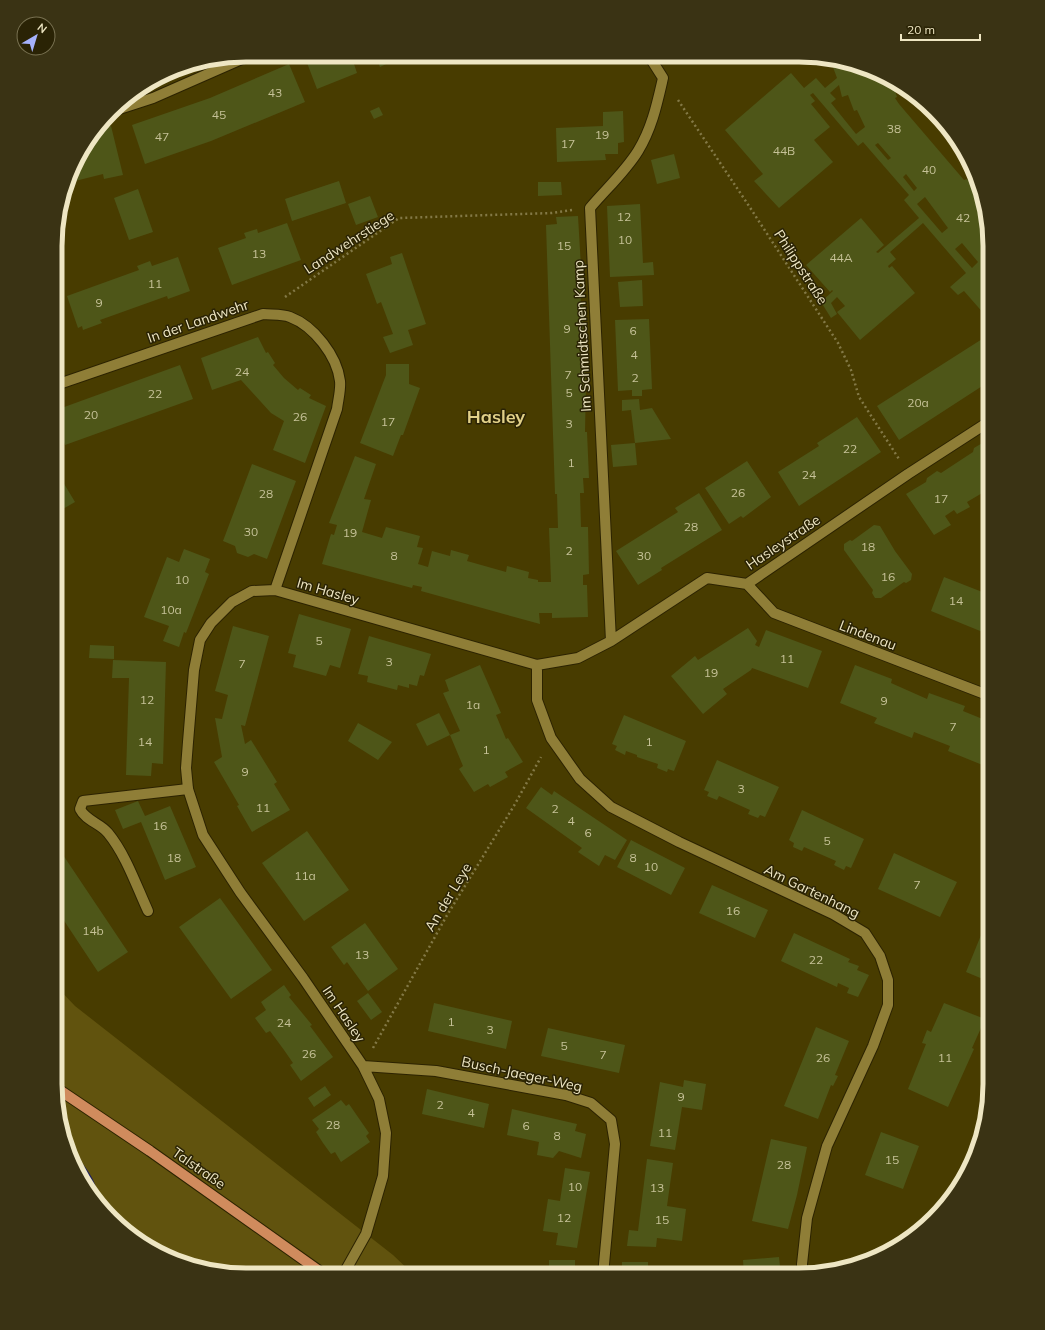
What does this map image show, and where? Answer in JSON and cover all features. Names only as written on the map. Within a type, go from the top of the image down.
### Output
[{"type":"main road","name":"Talstraße","points":[[62,1092],[150,1151],[315,1268]]},
{"type":"street","points":[[127,107],[153,98],[234,62]]},
{"type":"street","points":[[653,62],[663,78]]},
{"type":"street","name":"Im Schmidtschen Kamp","points":[[611,641],[590,208],[614,182],[638,152],[653,120],[663,78]]},
{"type":"street","name":"In der Landwehr","points":[[62,383],[263,314],[290,317],[310,328],[324,343],[335,364],[340,381],[337,409],[275,590]]},
{"type":"street","name":"Hasleystraße","points":[[537,664],[578,658],[611,641],[707,578],[747,584],[908,474],[983,426]]},
{"type":"street","name":"Lindenau","points":[[747,584],[774,614],[983,693]]},
{"type":"street","name":"Im Hasley","points":[[347,1268],[366,1234],[383,1176],[386,1133],[379,1099],[363,1066],[303,978],[240,892],[203,835],[188,789],[186,768],[194,670],[200,640],[211,623],[232,602],[252,591],[275,590],[537,664]]},
{"type":"street","points":[[537,664],[537,700],[552,738]]},
{"type":"street","name":"Am Gartenhang","points":[[552,738],[580,779],[611,807],[679,842],[833,914],[865,933],[880,956],[888,980],[888,1005],[873,1046],[827,1146],[807,1218],[802,1268]]},
{"type":"street","points":[[148,911],[129,868],[107,832],[83,816],[80,809],[83,801],[188,789]]},
{"type":"street","name":"Busch-Jaeger-Weg","points":[[363,1066],[436,1071],[566,1095],[591,1103],[611,1120],[615,1144],[604,1268]]},
{"type":"path","name":"Philippstraße","points":[[663,78],[838,342],[851,370],[859,397],[908,474]]},
{"type":"path","name":"Landwehrstiege","points":[[263,314],[307,280],[399,218],[552,213]]},
{"type":"path","name":"An der Leye","points":[[363,1066],[446,917],[515,804],[552,738]]},
{"type":"shaded area","points":[[62,992],[75,1006],[393,1255],[407,1268],[234,1268],[199,1262],[187,1258],[165,1249],[144,1237],[116,1214],[98,1193],[98,1190],[80,1158],[76,1154],[68,1131],[62,1096]]},
{"type":"shaded area","points":[[78,1158],[88,1171],[97,1191],[87,1176]]},
{"type":"building","points":[[307,62],[353,62],[357,73],[317,89]]},
{"type":"building","points":[[378,62],[390,62],[380,67]]},
{"type":"building","points":[[289,64],[305,102],[211,141],[145,164],[132,125],[210,98]]},
{"type":"building","points":[[832,66],[846,68],[869,76],[894,89],[897,97],[895,98],[899,104],[964,180],[967,179],[972,185],[977,199],[983,234],[983,313],[964,291],[958,295],[950,287],[966,273],[923,223],[890,252],[896,259],[888,266],[889,268],[892,266],[915,293],[860,340],[837,312],[845,306],[837,297],[831,303],[837,314],[831,318],[821,302],[833,291],[832,290],[830,292],[806,265],[861,218],[884,245],[876,252],[878,253],[919,218],[904,200],[909,195],[863,142],[858,146],[813,93],[810,95],[815,101],[811,104],[830,127],[814,140],[833,162],[779,208],[754,181],[763,174],[725,130],[791,73],[804,88],[816,78],[825,88],[837,78]],"holes":[[[839,85],[842,97],[848,95],[854,111],[857,110],[865,127],[856,134],[831,103],[836,99],[830,93]],[[878,143],[891,158],[888,160],[875,145]],[[906,174],[917,188],[914,191],[903,177]],[[925,197],[948,228],[942,233],[917,204]],[[962,243],[978,262],[972,268],[955,249]]]},
{"type":"building","points":[[379,107],[383,115],[374,119],[370,111]]},
{"type":"building","points":[[623,111],[624,142],[618,143],[618,154],[605,154],[606,160],[557,162],[556,128],[603,126],[603,112]]},
{"type":"building","points":[[111,126],[123,175],[104,179],[103,174],[75,181],[87,154],[106,128]]},
{"type":"building","points":[[674,154],[680,178],[657,184],[651,160]]},
{"type":"building","points":[[339,181],[346,203],[292,221],[285,199]]},
{"type":"building","points":[[538,182],[561,182],[562,195],[538,196]]},
{"type":"building","points":[[138,189],[153,232],[129,240],[114,198]]},
{"type":"building","points":[[370,196],[378,217],[356,225],[348,204]]},
{"type":"building","points":[[640,204],[643,263],[653,262],[654,275],[610,277],[607,206]]},
{"type":"building","points":[[578,216],[581,267],[579,267],[581,304],[583,304],[583,366],[585,366],[586,383],[585,432],[587,432],[589,478],[583,478],[584,493],[580,493],[581,527],[588,527],[589,574],[583,575],[583,585],[587,585],[588,617],[552,618],[552,613],[539,613],[540,624],[421,591],[422,587],[413,585],[412,588],[322,564],[331,534],[334,535],[337,525],[329,523],[355,456],[376,464],[364,499],[371,500],[362,532],[382,538],[386,527],[420,536],[417,547],[423,548],[418,564],[428,567],[432,551],[450,556],[451,550],[469,555],[467,561],[506,572],[507,566],[529,572],[528,578],[538,580],[538,582],[551,582],[549,528],[558,528],[557,494],[555,494],[546,225],[557,224],[556,217]]},
{"type":"building","points":[[287,223],[301,260],[232,285],[218,248],[246,238],[244,233],[257,229],[258,233]]},
{"type":"building","points":[[402,253],[426,324],[408,330],[413,345],[390,353],[383,337],[393,334],[381,302],[377,304],[366,274],[392,264],[390,257]]},
{"type":"building","points":[[178,257],[190,291],[168,299],[167,296],[100,320],[102,323],[83,330],[82,326],[78,328],[67,296],[139,270],[137,266],[150,261],[152,266]]},
{"type":"building","points":[[642,280],[643,306],[620,307],[618,282]]},
{"type":"building","points":[[649,319],[652,389],[642,390],[642,396],[632,396],[632,390],[618,391],[615,320]]},
{"type":"building","points":[[258,337],[266,353],[268,352],[275,363],[273,365],[284,378],[298,390],[300,388],[311,395],[309,398],[326,406],[305,463],[273,450],[284,421],[271,413],[241,380],[212,390],[201,358]]},
{"type":"building","points":[[983,338],[983,386],[899,440],[877,406]]},
{"type":"building","points":[[386,364],[409,364],[409,384],[420,388],[403,435],[401,435],[393,456],[360,443],[386,375]]},
{"type":"building","points":[[180,365],[193,399],[65,445],[62,437],[62,408]]},
{"type":"building","points":[[639,399],[640,410],[652,408],[671,439],[635,443],[631,410],[622,411],[622,400]]},
{"type":"building","points":[[857,417],[881,452],[799,506],[778,472],[819,446],[817,443]]},
{"type":"building","points":[[635,443],[637,465],[613,467],[611,445]]},
{"type":"building","points":[[983,443],[983,493],[967,502],[970,507],[957,514],[954,510],[945,516],[951,525],[934,535],[906,494],[926,482],[927,478],[937,471],[941,473],[973,452],[974,448]]},
{"type":"building","points":[[747,461],[771,497],[743,518],[741,516],[729,524],[705,488]]},
{"type":"building","points":[[252,464],[296,481],[267,559],[254,554],[248,557],[237,553],[235,546],[223,541]]},
{"type":"building","points":[[62,483],[75,502],[62,510]]},
{"type":"building","points":[[699,493],[722,530],[661,568],[662,570],[638,585],[616,551],[678,512],[675,508]]},
{"type":"building","points":[[874,525],[880,526],[895,551],[912,574],[911,580],[906,583],[904,582],[881,598],[875,598],[872,593],[873,590],[844,550],[844,544],[850,540],[852,541]]},
{"type":"building","points":[[184,549],[210,559],[205,572],[209,574],[179,647],[163,641],[169,626],[144,617],[167,557],[179,562]]},
{"type":"building","points":[[944,577],[983,592],[983,632],[931,611]]},
{"type":"building","points":[[299,614],[351,629],[340,668],[330,665],[326,676],[293,667],[296,655],[288,653]]},
{"type":"building","points":[[233,626],[269,636],[245,726],[241,725],[245,744],[251,740],[277,782],[274,784],[290,810],[252,832],[237,806],[239,805],[214,762],[222,757],[215,718],[222,719],[228,695],[215,691]]},
{"type":"building","points":[[748,628],[757,641],[755,645],[759,647],[766,630],[822,651],[808,688],[752,668],[723,689],[727,694],[703,714],[671,676],[695,656],[698,660]]},
{"type":"building","points":[[369,636],[431,654],[424,676],[420,675],[417,686],[409,684],[409,688],[398,685],[397,690],[367,682],[368,676],[358,674]]},
{"type":"building","points":[[90,645],[114,646],[114,659],[89,658]]},
{"type":"building","points":[[113,660],[166,662],[163,764],[152,763],[151,776],[126,775],[129,678],[112,678]]},
{"type":"building","points":[[480,665],[501,713],[496,715],[506,739],[508,738],[523,762],[505,772],[508,777],[490,787],[488,784],[474,792],[459,769],[463,766],[450,735],[460,731],[443,693],[449,691],[445,680]]},
{"type":"building","points":[[855,665],[892,679],[891,683],[927,699],[929,693],[965,706],[963,711],[983,719],[983,765],[948,751],[950,746],[914,732],[912,738],[874,723],[877,718],[840,703]]},
{"type":"building","points":[[439,713],[450,735],[427,746],[416,724]]},
{"type":"building","points":[[624,715],[686,741],[674,771],[668,769],[667,772],[657,768],[658,764],[637,757],[637,755],[626,751],[625,755],[615,750],[617,746],[612,744]]},
{"type":"building","points":[[358,723],[392,742],[378,760],[348,741]]},
{"type":"building","points":[[717,760],[779,787],[765,817],[760,815],[758,818],[748,814],[750,810],[719,796],[717,800],[707,796],[709,792],[704,790]]},
{"type":"building","points":[[541,787],[552,795],[554,791],[627,840],[615,860],[605,855],[599,866],[578,852],[582,848],[526,808]]},
{"type":"building","points":[[138,801],[145,816],[170,806],[196,867],[165,880],[141,822],[123,829],[115,810]]},
{"type":"building","points":[[802,810],[864,839],[851,868],[846,866],[844,870],[834,865],[836,861],[804,847],[802,851],[793,847],[794,843],[789,840]]},
{"type":"building","points":[[307,831],[349,890],[304,921],[262,863]]},
{"type":"building","points":[[631,840],[685,868],[671,895],[617,867]]},
{"type":"building","points":[[62,853],[128,952],[98,972],[62,918]]},
{"type":"building","points":[[894,853],[957,882],[940,917],[878,889]]},
{"type":"building","points":[[712,885],[768,910],[755,938],[699,913]]},
{"type":"building","points":[[220,898],[272,970],[231,999],[179,927]]},
{"type":"building","points":[[365,923],[398,969],[368,991],[347,962],[344,965],[331,947]]},
{"type":"building","points":[[983,930],[983,979],[966,972]]},
{"type":"building","points":[[794,933],[850,959],[848,962],[859,966],[857,970],[869,975],[858,997],[847,993],[849,988],[838,983],[837,987],[781,961]]},
{"type":"building","points":[[284,985],[291,995],[289,997],[312,1025],[310,1026],[333,1057],[301,1081],[290,1065],[293,1063],[284,1050],[270,1031],[266,1033],[255,1018],[266,1010],[261,1002]]},
{"type":"building","points":[[368,993],[382,1012],[371,1020],[357,1001]]},
{"type":"building","points":[[434,1003],[512,1021],[506,1049],[428,1031]]},
{"type":"building","points":[[944,1003],[983,1018],[983,1023],[972,1048],[974,1049],[948,1107],[908,1089],[926,1044],[922,1043],[927,1030],[931,1032]]},
{"type":"building","points":[[816,1027],[849,1041],[835,1075],[838,1076],[833,1086],[831,1085],[818,1119],[784,1106]]},
{"type":"building","points":[[548,1028],[625,1045],[619,1073],[541,1056]]},
{"type":"building","points":[[684,1080],[706,1084],[702,1110],[682,1107],[675,1150],[650,1146],[660,1082],[683,1087]]},
{"type":"building","points":[[325,1086],[331,1095],[314,1107],[308,1098]]},
{"type":"building","points":[[427,1089],[489,1104],[484,1128],[422,1114]]},
{"type":"building","points":[[341,1100],[346,1106],[349,1104],[369,1133],[366,1136],[370,1142],[341,1162],[335,1152],[331,1154],[323,1143],[316,1132],[319,1129],[312,1120]]},
{"type":"building","points":[[512,1109],[577,1124],[575,1131],[586,1134],[581,1158],[559,1151],[553,1158],[537,1155],[539,1142],[507,1135]]},
{"type":"building","points":[[881,1132],[919,1146],[903,1189],[865,1175]]},
{"type":"building","points":[[771,1139],[807,1147],[788,1229],[752,1221]]},
{"type":"building","points":[[647,1159],[673,1163],[667,1206],[686,1209],[682,1241],[657,1238],[656,1247],[627,1246],[629,1230],[638,1231]]},
{"type":"building","points":[[565,1168],[590,1172],[577,1248],[556,1245],[558,1233],[543,1231],[548,1199],[560,1201]]},
{"type":"building","points":[[779,1257],[780,1268],[744,1268],[743,1260]]},
{"type":"building","points":[[549,1260],[575,1260],[575,1268],[549,1268]]},
{"type":"building","points":[[622,1262],[648,1262],[648,1268],[622,1268]]},
{"type":"district","name":"Hasley","points":[[496,417]]}]
